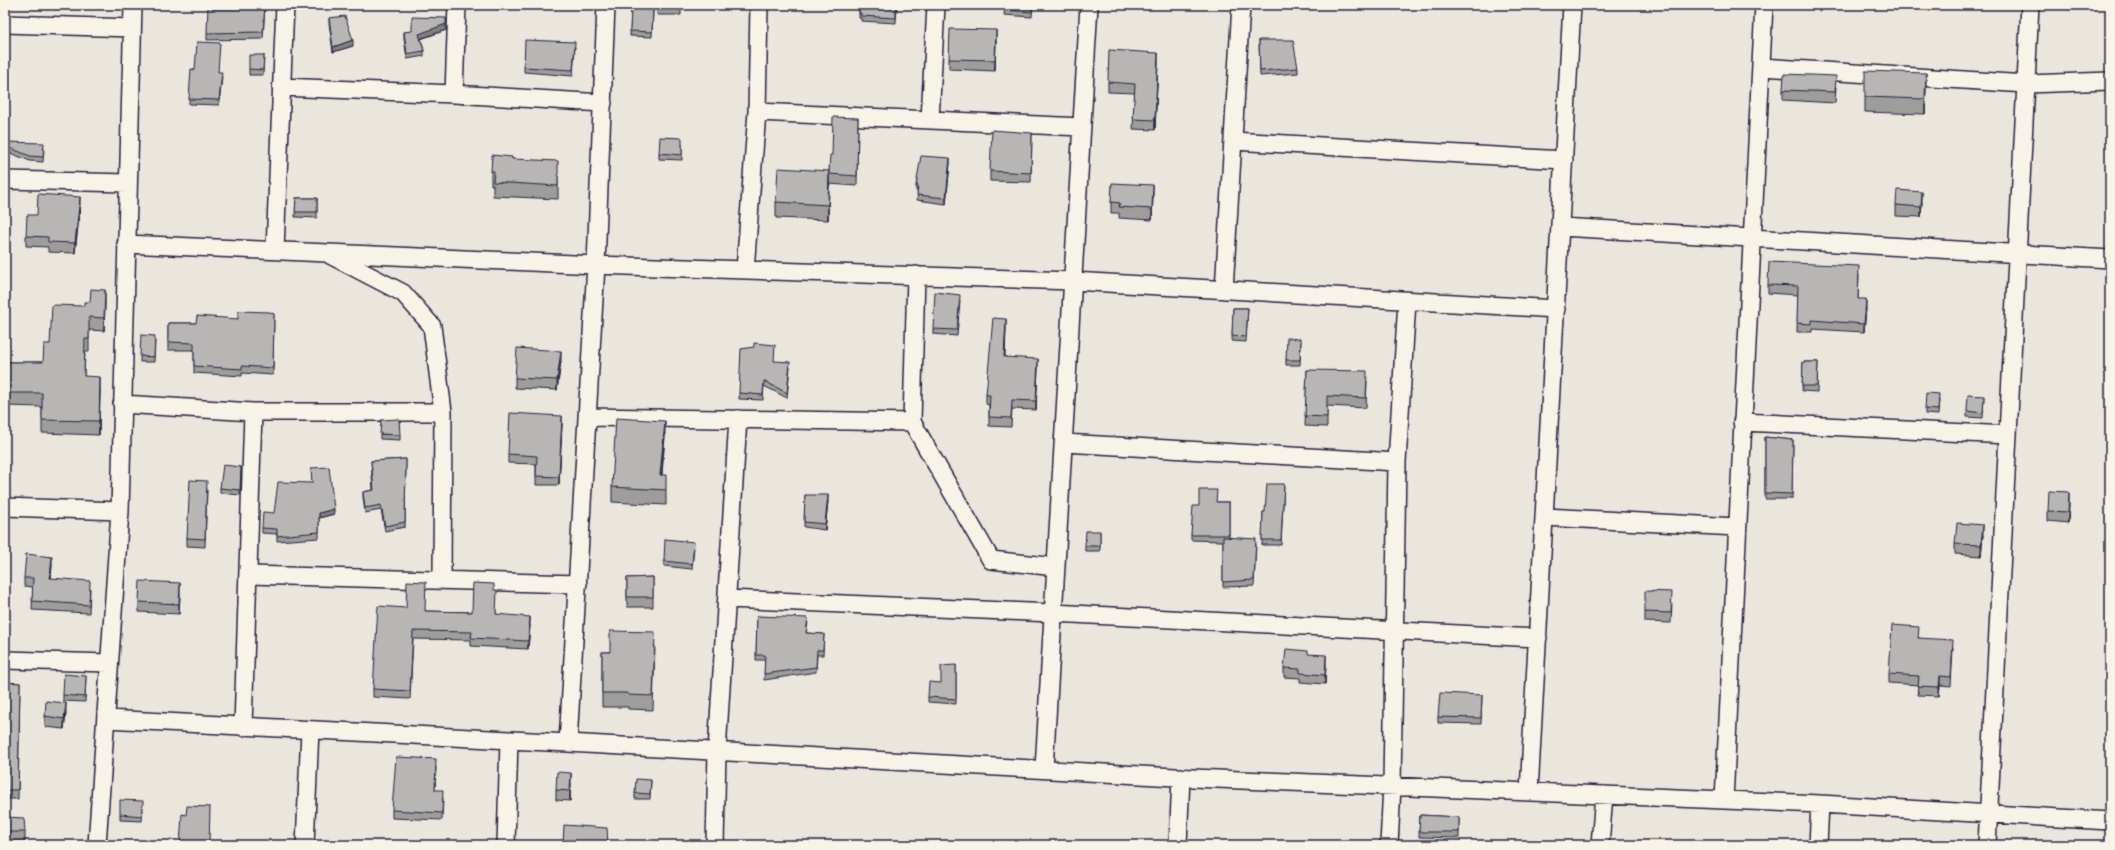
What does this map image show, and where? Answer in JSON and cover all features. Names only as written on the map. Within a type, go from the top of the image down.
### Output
[{"type":"street","points":[[97,845],[120,511],[133,5]]},
{"type":"street","points":[[275,250],[285,5]]},
{"type":"street","points":[[454,94],[457,5]]},
{"type":"street","points":[[568,743],[596,265],[606,5]]},
{"type":"street","points":[[745,270],[757,112],[759,5]]},
{"type":"street","points":[[930,120],[936,5]]},
{"type":"street","points":[[1044,769],[1074,281],[1089,5]]},
{"type":"street","points":[[1224,290],[1241,5]]},
{"type":"street","points":[[1529,792],[1572,5]]},
{"type":"street","points":[[1724,800],[1764,5]]},
{"type":"street","points":[[1987,845],[2030,5]]},
{"type":"street","points":[[5,24],[132,28]]},
{"type":"street","points":[[1762,67],[2026,84],[2110,81]]},
{"type":"street","points":[[281,87],[454,94],[603,103]]},
{"type":"street","points":[[757,112],[1082,127]]},
{"type":"street","points":[[1233,141],[1564,160]]},
{"type":"street","points":[[5,180],[128,183]]},
{"type":"street","points":[[1561,227],[2110,259]]},
{"type":"street","points":[[126,244],[596,265],[1074,281],[1556,309]]},
{"type":"street","points":[[325,252],[403,293],[432,326],[443,412],[442,580]]},
{"type":"street","points":[[916,275],[912,422],[991,560],[1056,567]]},
{"type":"street","points":[[1389,845],[1392,786],[1393,630],[1397,462],[1407,301]]},
{"type":"street","points":[[122,404],[253,412],[443,412]]},
{"type":"street","points":[[243,726],[253,412]]},
{"type":"street","points":[[587,417],[912,422]]},
{"type":"street","points":[[715,845],[717,751],[738,419]]},
{"type":"street","points":[[1742,422],[2008,435]]},
{"type":"street","points":[[1064,443],[1397,462]]},
{"type":"street","points":[[5,507],[120,511]]},
{"type":"street","points":[[1545,518],[1737,527]]},
{"type":"street","points":[[248,575],[578,584]]},
{"type":"street","points":[[727,599],[1053,613],[1538,638]]},
{"type":"street","points":[[5,660],[109,663]]},
{"type":"street","points":[[106,719],[1181,777],[1820,804],[2110,821]]},
{"type":"street","points":[[305,845],[310,730]]},
{"type":"street","points":[[506,845],[509,740]]},
{"type":"street","points":[[1178,845],[1181,777]]},
{"type":"street","points":[[1600,845],[1604,795]]},
{"type":"street","points":[[1818,845],[1820,804]]},
{"type":"building","points":[[208,5],[265,5],[263,32],[207,33]]},
{"type":"building","points":[[859,5],[896,5],[896,18],[861,16],[861,13],[859,13]]},
{"type":"building","points":[[1005,5],[1032,5],[1032,12],[1004,10]]},
{"type":"building","points":[[631,8],[653,9],[652,32],[630,31]]},
{"type":"building","points":[[345,16],[353,40],[333,47],[329,18]]},
{"type":"building","points":[[412,17],[446,18],[446,24],[419,34],[424,51],[407,54],[404,32],[412,31]]},
{"type":"building","points":[[950,29],[996,30],[995,60],[949,59]]},
{"type":"building","points":[[525,40],[575,42],[573,70],[524,67]]},
{"type":"building","points":[[1259,40],[1293,40],[1298,68],[1260,71]]},
{"type":"building","points":[[197,42],[220,43],[218,72],[222,72],[219,100],[189,99],[191,69],[195,70]]},
{"type":"building","points":[[1109,50],[1158,53],[1155,120],[1133,119],[1135,84],[1108,82]]},
{"type":"building","points":[[249,55],[264,55],[263,70],[249,69]]},
{"type":"building","points":[[1865,71],[1926,73],[1925,99],[1865,97]]},
{"type":"building","points":[[1784,74],[1836,76],[1835,92],[1783,90]]},
{"type":"building","points":[[833,117],[858,118],[857,176],[829,174],[830,155],[832,155]]},
{"type":"building","points":[[992,130],[1032,133],[1031,173],[990,171]]},
{"type":"building","points":[[660,137],[682,138],[682,155],[659,153]]},
{"type":"building","points":[[5,142],[44,143],[43,157],[30,156],[5,146]]},
{"type":"building","points":[[492,155],[512,157],[512,159],[558,161],[558,186],[493,182],[494,171],[491,171]]},
{"type":"building","points":[[921,156],[950,158],[946,198],[917,195],[918,185],[916,185]]},
{"type":"building","points":[[778,168],[829,171],[828,205],[776,202]]},
{"type":"building","points":[[1112,183],[1153,185],[1152,209],[1119,207],[1120,203],[1111,202]]},
{"type":"building","points":[[1897,190],[1922,192],[1921,207],[1896,205]]},
{"type":"building","points":[[38,194],[80,197],[75,243],[48,242],[48,237],[26,236],[27,215],[37,215]]},
{"type":"building","points":[[296,198],[317,198],[317,212],[295,212]]},
{"type":"building","points":[[1769,262],[1859,266],[1858,299],[1866,299],[1864,324],[1812,320],[1812,324],[1797,323],[1798,286],[1768,285]]},
{"type":"building","points":[[91,289],[105,290],[104,318],[89,317],[89,339],[85,339],[84,376],[100,377],[99,421],[42,420],[42,393],[5,393],[5,362],[43,362],[44,344],[50,344],[52,305],[84,306],[84,302],[90,302]]},
{"type":"building","points":[[935,292],[960,295],[957,330],[933,329]]},
{"type":"building","points":[[1233,308],[1248,308],[1246,337],[1232,336]]},
{"type":"building","points":[[238,311],[270,312],[274,314],[273,368],[242,366],[242,369],[194,366],[194,343],[168,342],[168,323],[196,323],[197,316],[238,319]]},
{"type":"building","points":[[993,318],[1006,319],[1004,357],[1038,359],[1036,401],[1012,400],[1011,418],[989,417],[990,395],[986,395]]},
{"type":"building","points":[[141,335],[155,336],[154,357],[140,356]]},
{"type":"building","points":[[1287,338],[1301,339],[1300,360],[1286,360]]},
{"type":"building","points":[[754,343],[775,345],[774,361],[790,362],[787,393],[764,381],[763,395],[739,393],[741,349],[754,347]]},
{"type":"building","points":[[517,348],[561,351],[557,380],[515,378]]},
{"type":"building","points":[[1803,362],[1818,362],[1817,386],[1802,386]]},
{"type":"building","points":[[1307,370],[1367,371],[1366,398],[1327,396],[1327,417],[1305,416]]},
{"type":"building","points":[[1926,393],[1939,394],[1938,410],[1925,409]]},
{"type":"building","points":[[1968,395],[1984,396],[1983,413],[1967,411]]},
{"type":"building","points":[[510,413],[562,416],[559,477],[536,476],[537,456],[508,454]]},
{"type":"building","points":[[616,418],[665,421],[660,475],[666,475],[666,490],[612,487]]},
{"type":"building","points":[[399,419],[400,435],[380,434],[381,420]]},
{"type":"building","points":[[1765,437],[1793,440],[1792,494],[1765,493]]},
{"type":"building","points":[[406,459],[405,522],[385,526],[381,505],[365,508],[363,492],[374,490],[371,461]]},
{"type":"building","points":[[223,465],[241,467],[240,490],[220,488]]},
{"type":"building","points":[[329,467],[334,509],[319,513],[319,532],[277,536],[277,529],[262,528],[263,512],[274,513],[278,482],[312,483],[311,468]]},
{"type":"building","points":[[190,480],[207,481],[205,539],[187,538]]},
{"type":"building","points":[[1267,484],[1284,484],[1281,540],[1262,540],[1263,512],[1265,512]]},
{"type":"building","points":[[1199,490],[1217,490],[1216,502],[1229,502],[1229,535],[1191,535],[1193,506],[1199,506]]},
{"type":"building","points":[[2049,491],[2069,492],[2068,512],[2048,511]]},
{"type":"building","points":[[805,495],[828,495],[825,524],[804,522]]},
{"type":"building","points":[[1957,523],[1983,525],[1981,545],[1955,544]]},
{"type":"building","points":[[1086,531],[1100,531],[1100,546],[1085,546]]},
{"type":"building","points":[[1223,537],[1256,539],[1254,580],[1223,582]]},
{"type":"building","points":[[665,539],[694,542],[692,564],[664,561]]},
{"type":"building","points":[[26,554],[52,557],[50,578],[90,581],[89,605],[32,601],[33,578],[24,578]]},
{"type":"building","points":[[653,577],[653,597],[627,597],[627,578]]},
{"type":"building","points":[[140,581],[180,583],[179,604],[139,602]]},
{"type":"building","points":[[407,581],[426,582],[425,611],[472,612],[473,583],[494,584],[494,590],[497,590],[496,614],[530,617],[528,641],[471,638],[472,632],[413,631],[410,691],[373,689],[378,606],[406,608]]},
{"type":"building","points":[[1645,591],[1672,592],[1671,613],[1645,612]]},
{"type":"building","points":[[757,616],[808,618],[806,633],[824,634],[823,650],[817,650],[816,667],[764,674],[765,655],[756,655]]},
{"type":"building","points":[[1892,625],[1919,627],[1918,638],[1953,640],[1951,677],[1940,676],[1939,687],[1918,686],[1919,676],[1889,674]]},
{"type":"building","points":[[610,631],[655,632],[653,696],[628,695],[628,693],[602,693],[602,652],[610,652]]},
{"type":"building","points":[[1286,649],[1308,651],[1308,654],[1326,655],[1325,675],[1300,673],[1300,669],[1284,668]]},
{"type":"building","points":[[956,665],[956,699],[928,697],[929,682],[941,683],[941,666]]},
{"type":"building","points":[[64,674],[86,676],[85,697],[63,695]]},
{"type":"building","points":[[5,682],[20,683],[18,790],[5,790]]},
{"type":"building","points":[[1440,693],[1482,695],[1481,718],[1438,717]]},
{"type":"building","points":[[46,701],[66,703],[64,719],[45,716]]},
{"type":"building","points":[[396,757],[436,759],[435,790],[443,790],[442,813],[392,810]]},
{"type":"building","points":[[557,772],[571,773],[570,791],[556,790]]},
{"type":"building","points":[[636,779],[651,780],[650,794],[635,793]]},
{"type":"building","points":[[120,800],[143,801],[142,816],[120,814]]},
{"type":"building","points":[[187,806],[210,807],[209,845],[180,845],[182,814],[186,815]]},
{"type":"building","points":[[1420,815],[1459,817],[1459,832],[1419,832]]},
{"type":"building","points":[[5,817],[24,818],[25,832],[5,832]]},
{"type":"building","points":[[564,825],[607,828],[608,845],[563,845]]}]
